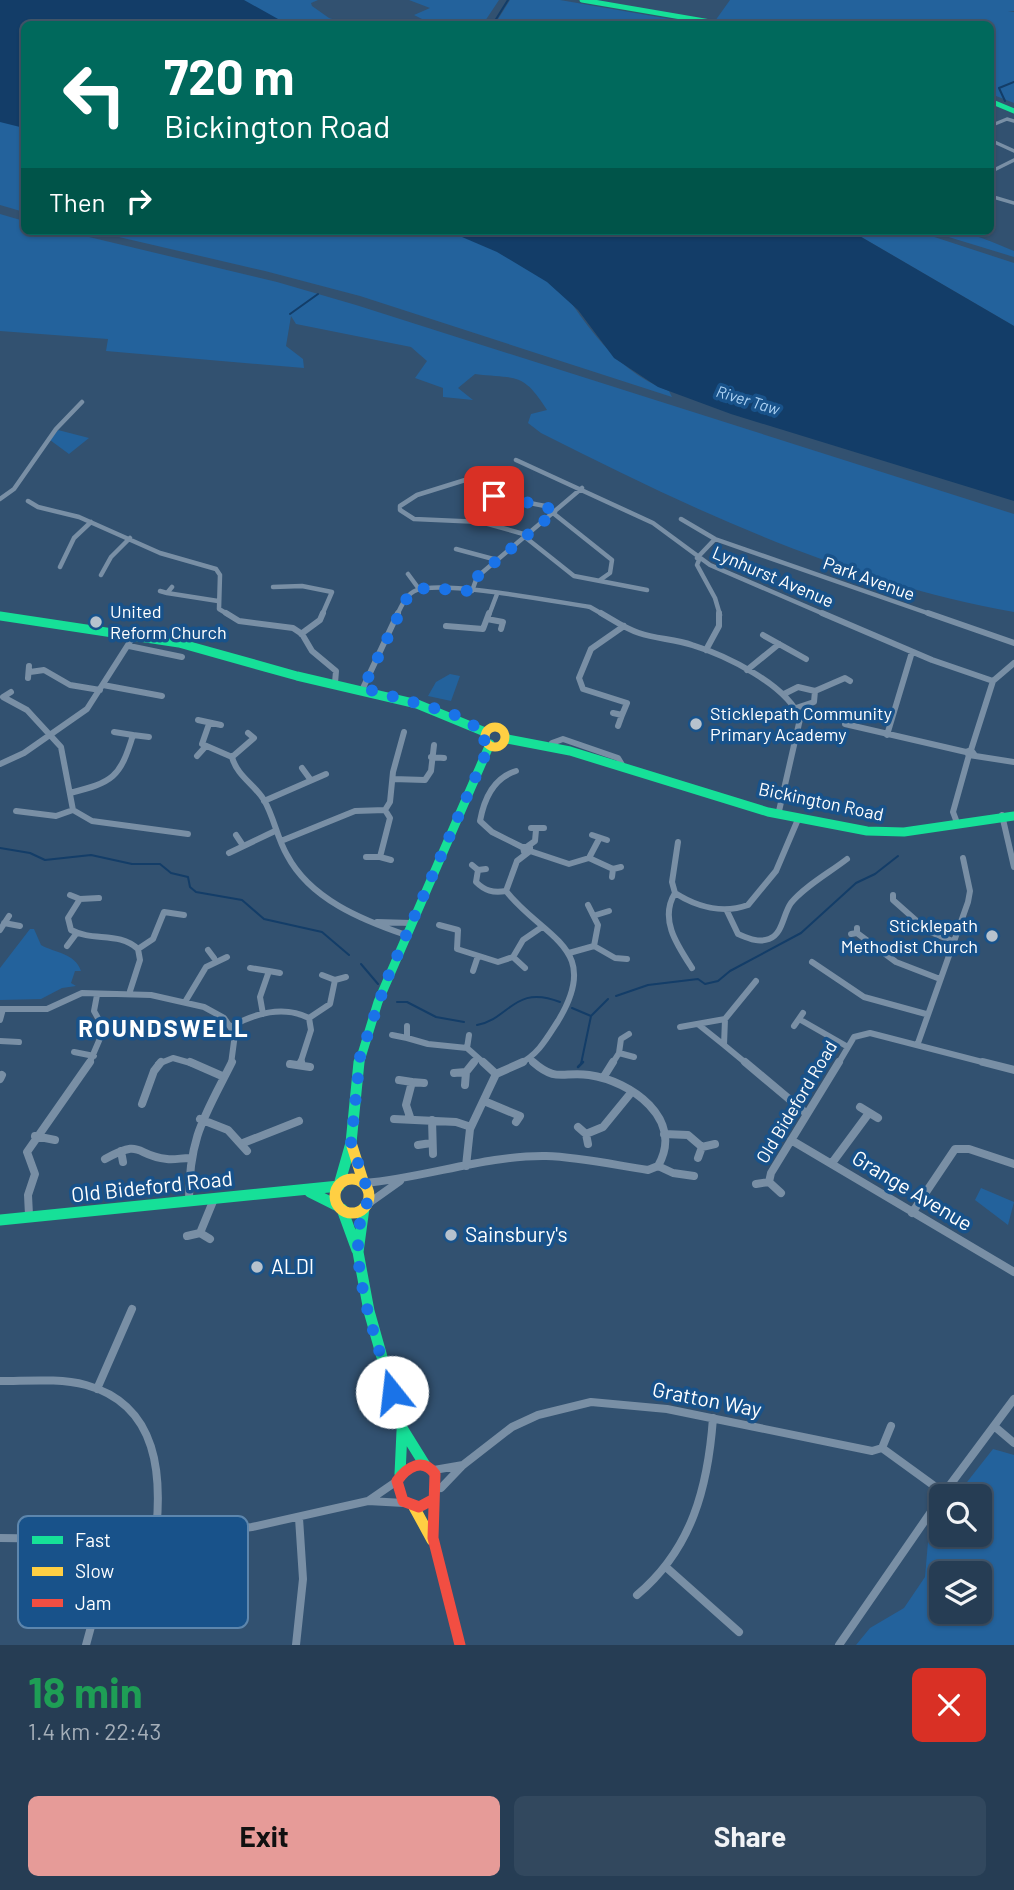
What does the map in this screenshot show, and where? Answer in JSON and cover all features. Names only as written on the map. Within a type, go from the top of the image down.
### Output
[{"type":"main road","points":[[570,0],[691,21]]},
{"type":"main road","points":[[582,0],[704,21]]},
{"type":"main road","points":[[994,101],[1014,109]]},
{"type":"main road","points":[[0,616],[131,642],[178,643],[363,688],[451,713],[485,732],[498,728],[505,732],[506,739],[500,744],[490,744],[484,740],[485,732]]},
{"type":"main road","name":"Bickington Road","points":[[506,739],[552,743],[671,784],[876,832],[919,830],[956,820],[1014,816]]},
{"type":"main road","points":[[460,1645],[434,1543],[438,1480],[402,1428],[371,1320],[358,1252],[335,1196],[351,1143],[360,1057],[387,979],[490,744]]},
{"type":"main road","points":[[351,1143],[364,1182],[370,1190],[358,1252]]},
{"type":"main road","points":[[339,1186],[351,1179],[364,1182]]},
{"type":"main road","name":"Old Bideford Road","points":[[0,1220],[339,1186]]},
{"type":"main road","name":"Old Bideford Road","points":[[308,1191],[340,1207]]},
{"type":"main road","points":[[340,1207],[352,1212],[366,1205]]},
{"type":"main road","points":[[402,1428],[399,1496],[410,1506],[434,1543]]},
{"type":"main road","points":[[399,1478],[411,1465],[428,1467]]},
{"type":"main road","points":[[410,1506],[435,1496]]},
{"type":"street","points":[[994,124],[1007,119],[1014,121]]},
{"type":"street","points":[[994,142],[1014,152]]},
{"type":"street","points":[[994,170],[1014,160]]},
{"type":"street","points":[[994,197],[1014,203]]},
{"type":"street","points":[[0,499],[14,489],[56,429],[82,402]]},
{"type":"street","name":"Lynhurst Avenue","points":[[516,460],[582,488],[653,523],[698,559],[710,565],[912,652],[993,681]]},
{"type":"street","points":[[478,476],[460,486],[408,500],[400,508],[405,516],[413,519],[475,521],[516,529],[574,576],[648,590]]},
{"type":"street","points":[[472,591],[477,577],[582,488]]},
{"type":"street","points":[[494,496],[545,506],[612,560],[613,569],[610,576],[591,581]]},
{"type":"street","points":[[28,501],[38,507],[91,522],[160,553],[216,569],[220,575],[219,609],[239,621],[293,628],[301,634],[312,651],[336,671],[335,683]]},
{"type":"street","name":"Park Avenue","points":[[681,519],[715,539],[1014,643]]},
{"type":"street","points":[[60,567],[74,538],[91,522]]},
{"type":"street","points":[[101,575],[111,557],[130,538]]},
{"type":"street","points":[[706,650],[717,634],[721,619],[719,604],[696,565],[715,539]]},
{"type":"street","points":[[456,549],[497,560]]},
{"type":"street","points":[[701,573],[710,565]]},
{"type":"street","points":[[408,574],[419,589]]},
{"type":"street","points":[[273,587],[302,586],[332,592],[320,620],[301,634]]},
{"type":"street","points":[[167,593],[172,587]]},
{"type":"street","points":[[363,688],[404,600],[419,589],[442,587],[590,607],[647,636],[706,650],[747,670],[785,694],[796,708],[799,729],[779,811]]},
{"type":"street","points":[[160,590],[218,601]]},
{"type":"street","points":[[446,626],[479,631],[487,620],[497,594]]},
{"type":"street","points":[[487,620],[503,623]]},
{"type":"street","points":[[618,726],[627,706],[625,701],[583,689],[579,683],[591,649],[624,626]]},
{"type":"street","points":[[763,635],[806,659]]},
{"type":"street","points":[[0,764],[24,752],[87,709],[120,654],[131,642],[182,657]]},
{"type":"street","points":[[747,670],[779,644]]},
{"type":"street","points":[[887,735],[912,652]]},
{"type":"street","points":[[956,820],[953,812],[993,681],[1014,663]]},
{"type":"street","points":[[29,672],[44,670],[70,685],[162,695]]},
{"type":"street","points":[[785,694],[798,687],[815,691],[845,678],[850,681]]},
{"type":"street","points":[[796,708],[814,702],[815,691]]},
{"type":"street","points":[[1,698],[11,692]]},
{"type":"street","points":[[1,698],[27,710],[61,747],[73,810]]},
{"type":"street","points":[[613,713],[622,715]]},
{"type":"street","points":[[198,720],[221,726]]},
{"type":"street","points":[[209,724],[201,740],[206,746],[232,757]]},
{"type":"street","points":[[845,724],[1014,762]]},
{"type":"street","points":[[114,732],[149,737]]},
{"type":"street","points":[[248,733],[263,740]]},
{"type":"street","points":[[385,810],[390,802],[397,752],[404,733]]},
{"type":"street","points":[[70,793],[116,779],[124,768],[133,735]]},
{"type":"street","points":[[232,757],[254,738]]},
{"type":"street","points":[[402,742],[412,743]]},
{"type":"street","points":[[393,779],[425,780],[431,771],[434,745]]},
{"type":"street","points":[[197,756],[206,746]]},
{"type":"street","points":[[232,757],[234,770],[264,802],[291,863],[317,890],[372,922],[406,935]]},
{"type":"street","points":[[431,757],[444,758]]},
{"type":"street","points":[[302,768],[310,779]]},
{"type":"street","points":[[516,771],[503,770],[481,810],[480,821],[492,832],[526,849],[569,864],[589,858],[615,871]]},
{"type":"street","points":[[264,802],[326,774]]},
{"type":"street","points":[[16,811],[56,816],[73,810],[92,821],[188,834]]},
{"type":"street","points":[[281,841],[355,811],[385,810]]},
{"type":"street","points":[[380,857],[390,818],[385,810]]},
{"type":"street","points":[[34,823],[39,814]]},
{"type":"street","points":[[1002,815],[1014,867]]},
{"type":"street","points":[[678,842],[672,882],[676,893],[692,904],[727,911],[755,902],[785,855],[799,816]]},
{"type":"street","points":[[506,891],[509,878],[526,849],[535,841],[537,829]]},
{"type":"street","points":[[229,853],[242,844],[275,831]]},
{"type":"street","points":[[236,835],[242,844]]},
{"type":"street","points":[[589,858],[599,838]]},
{"type":"street","points":[[366,857],[391,860]]},
{"type":"street","points":[[727,911],[738,934],[754,941],[770,939],[779,932],[787,907],[845,861],[850,869]]},
{"type":"street","points":[[918,1043],[926,1014],[955,942],[970,891],[961,862]]},
{"type":"street","points":[[467,1166],[468,1126],[484,1101],[496,1074],[530,1059],[568,1004],[575,980],[569,953],[561,940],[542,927],[506,891],[485,891],[476,883],[479,868]]},
{"type":"street","points":[[676,893],[669,906],[670,919],[677,946],[692,968]]},
{"type":"street","points":[[70,895],[80,900],[99,898]]},
{"type":"street","points":[[890,899],[928,931],[955,942]]},
{"type":"street","points":[[80,900],[68,918],[69,926],[76,934],[119,938],[138,949],[140,960],[130,991]]},
{"type":"street","points":[[588,905],[596,915],[599,934],[594,946]]},
{"type":"street","points":[[154,910],[184,915]]},
{"type":"street","points":[[596,915],[609,911]]},
{"type":"street","points":[[138,949],[153,939],[164,912]]},
{"type":"street","points":[[372,922],[411,923]]},
{"type":"street","points":[[4,923],[20,926]]},
{"type":"street","points":[[439,925],[458,930],[457,949]]},
{"type":"street","points":[[448,953],[457,949],[498,962],[513,957],[523,940],[542,927]]},
{"type":"street","points":[[855,931],[896,962],[940,979]]},
{"type":"street","points":[[67,946],[76,934]]},
{"type":"street","points":[[569,953],[594,946],[615,958],[627,959]]},
{"type":"street","points":[[208,950],[214,958]]},
{"type":"street","points":[[687,960],[697,956]]},
{"type":"street","points":[[185,1002],[194,979],[214,958],[227,957]]},
{"type":"street","points":[[473,971],[478,957]]},
{"type":"street","points":[[513,957],[525,968]]},
{"type":"street","points":[[612,967],[615,958]]},
{"type":"street","points":[[812,962],[864,997],[926,1014]]},
{"type":"street","points":[[250,968],[280,973]]},
{"type":"street","points":[[263,1014],[260,997],[269,971]]},
{"type":"street","points":[[321,975],[335,979],[346,977]]},
{"type":"street","points":[[309,1018],[330,1004],[335,979]]},
{"type":"street","points":[[724,1045],[725,1019],[756,981]]},
{"type":"street","points":[[0,1020],[1,1009],[53,1007],[77,994],[97,995],[130,991],[214,1009],[232,1026],[236,1051],[200,1119],[189,1158],[189,1200]]},
{"type":"street","points":[[29,1215],[28,1195],[35,1174],[27,1152],[43,1120],[86,1072],[94,1056],[104,1029],[94,1011],[97,995]]},
{"type":"street","points":[[232,1026],[263,1014],[294,1011],[309,1018]]},
{"type":"street","points":[[300,1065],[311,1030],[309,1018]]},
{"type":"street","points":[[680,1027],[725,1019]]},
{"type":"street","points":[[798,1019],[848,1047]]},
{"type":"street","points":[[699,1025],[807,1114]]},
{"type":"street","points":[[407,1026],[407,1038]]},
{"type":"street","name":"Old Bideford Road","points":[[769,1182],[791,1140],[854,1037],[870,1032],[1014,1070]]},
{"type":"street","points":[[603,1078],[619,1053],[621,1039],[629,1034]]},
{"type":"street","points":[[392,1035],[428,1044],[467,1048],[496,1074]]},
{"type":"street","points":[[467,1048],[469,1035]]},
{"type":"street","points":[[0,1041],[19,1042]]},
{"type":"street","points":[[74,1052],[94,1056]]},
{"type":"street","points":[[619,1053],[634,1057]]},
{"type":"street","points":[[142,1104],[158,1064],[165,1060],[178,1059],[222,1076]]},
{"type":"street","points":[[465,1085],[466,1072],[477,1059]]},
{"type":"street","points":[[364,1182],[402,1180],[467,1166],[554,1156],[648,1170],[658,1166],[663,1156],[664,1134],[660,1115],[603,1078],[586,1075],[554,1077],[530,1059]]},
{"type":"street","points":[[290,1064],[310,1067]]},
{"type":"street","points":[[454,1073],[466,1072]]},
{"type":"street","points":[[399,1080],[424,1083]]},
{"type":"street","points":[[410,1117],[406,1105],[412,1082]]},
{"type":"street","points":[[586,1134],[603,1127],[630,1094]]},
{"type":"street","points":[[484,1101],[521,1116]]},
{"type":"street","points":[[860,1107],[878,1118]]},
{"type":"street","points":[[832,1163],[869,1113]]},
{"type":"street","points":[[394,1119],[410,1117],[456,1122],[468,1126]]},
{"type":"street","points":[[200,1119],[219,1124],[243,1143],[247,1151]]},
{"type":"street","points":[[243,1143],[299,1121]]},
{"type":"street","points":[[432,1121],[433,1154]]},
{"type":"street","points":[[578,1127],[586,1134],[588,1144]]},
{"type":"street","points":[[664,1134],[688,1135],[702,1147]]},
{"type":"street","points":[[35,1136],[55,1140]]},
{"type":"street","name":"Grange Avenue","points":[[791,1140],[1014,1272]]},
{"type":"street","points":[[418,1145],[431,1143]]},
{"type":"street","points":[[702,1147],[715,1144]]},
{"type":"street","points":[[104,1159],[127,1147],[140,1148],[165,1159],[189,1158]]},
{"type":"street","points":[[698,1158],[702,1147]]},
{"type":"street","points":[[912,1213],[955,1149],[969,1149],[1014,1164]]},
{"type":"street","points":[[121,1151],[123,1162]]},
{"type":"street","points":[[658,1166],[673,1173],[694,1176]]},
{"type":"street","points":[[366,1205],[402,1180]]},
{"type":"street","name":"Old Bideford Road","points":[[756,1184],[769,1182]]},
{"type":"street","name":"Old Bideford Road","points":[[769,1182],[781,1193]]},
{"type":"street","points":[[200,1233],[214,1197]]},
{"type":"street","points":[[187,1236],[200,1233],[210,1239]]},
{"type":"street","points":[[97,1389],[132,1309]]},
{"type":"street","points":[[0,1381],[62,1382],[97,1389],[125,1405],[138,1419],[154,1450],[158,1467],[156,1516]]},
{"type":"street","points":[[951,1484],[1014,1399]]},
{"type":"street","name":"Gratton Way","points":[[435,1496],[463,1465],[512,1427],[566,1407],[591,1402],[633,1404],[872,1451],[882,1448]]},
{"type":"street","points":[[637,1595],[667,1568],[683,1541],[704,1493],[713,1418]]},
{"type":"street","points":[[891,1426],[882,1448],[932,1484]]},
{"type":"street","points":[[994,1426],[1014,1443]]},
{"type":"street","name":"Gratton Way","points":[[428,1467],[463,1465]]},
{"type":"street","points":[[368,1501],[399,1478]]},
{"type":"street","points":[[248,1526],[299,1518],[368,1501],[410,1506]]},
{"type":"street","points":[[839,1645],[929,1515]]},
{"type":"street","points":[[296,1645],[303,1579],[299,1518]]},
{"type":"street","points":[[0,1538],[18,1538]]},
{"type":"street","points":[[667,1568],[739,1632]]},
{"type":"street","points":[[86,1645],[91,1628]]},
{"type":"shaded area","points":[[183,0],[318,0],[311,3],[312,6],[329,18],[339,21],[198,21]]},
{"type":"shaded area","points":[[409,0],[499,0],[485,21],[426,21],[414,15],[430,8]]},
{"type":"shaded area","points":[[510,0],[560,0],[682,21],[497,21]]},
{"type":"shaded area","points":[[730,0],[1014,0],[1014,11],[1008,11],[1014,12],[1014,103],[994,95],[994,21],[715,21]]},
{"type":"shaded area","points":[[0,12],[21,25],[21,211],[0,205]]},
{"type":"shaded area","points":[[0,214],[21,220],[21,235],[81,235],[277,282],[1014,514],[1014,612],[952,599],[831,563],[655,489],[541,433],[528,423],[531,414],[547,410],[532,389],[518,380],[475,374],[458,388],[473,400],[443,397],[443,388],[415,378],[427,361],[411,347],[296,324],[291,316],[286,346],[303,359],[304,368],[106,351],[108,339],[0,331]]},
{"type":"shaded area","points":[[110,235],[530,235],[570,301],[604,345],[645,380],[669,391],[672,397],[360,296]]},
{"type":"shaded area","points":[[858,235],[928,235],[1014,263],[1014,326]]},
{"type":"shaded area","points":[[942,235],[973,235],[1014,251],[1014,257]]},
{"type":"shaded area","points":[[58,430],[89,438],[69,454],[50,440]]},
{"type":"shaded area","points":[[450,674],[460,676],[451,701],[428,696],[436,682]]},
{"type":"shaded area","points":[[30,929],[34,929],[41,945],[74,960],[81,971],[75,971],[71,983],[76,986],[62,988],[41,999],[0,1000],[0,968]]},
{"type":"shaded area","points":[[981,1188],[1014,1202],[1008,1225],[975,1200]]},
{"type":"shaded area","points":[[993,1449],[1014,1455],[1014,1645],[856,1645],[870,1628],[904,1608],[925,1577],[929,1530],[929,1547],[992,1547],[992,1484],[965,1484]]},
{"type":"water","points":[[0,0],[244,0],[282,21],[21,21],[21,127],[0,122]]},
{"type":"water","name":"River Taw","points":[[457,235],[858,235],[1014,326],[1014,501],[731,414],[658,387],[614,358],[578,310],[547,282],[497,252]]},
{"type":"waterway","points":[[495,21],[508,0]]},
{"type":"waterway","points":[[1005,101],[999,88],[1014,82]]},
{"type":"waterway","points":[[290,314],[318,294]]},
{"type":"waterway","points":[[0,848],[30,853],[45,860],[91,855],[132,864],[160,864],[171,873],[188,877],[190,887],[196,892],[242,900],[264,919],[322,932],[349,955]]},
{"type":"waterway","points":[[616,996],[648,985],[698,979],[705,984],[718,981],[730,971],[801,933],[856,883],[875,874],[898,856]]},
{"type":"waterway","points":[[361,964],[378,984]]},
{"type":"waterway","points":[[477,1025],[488,1022],[522,1000],[532,997],[560,1002]]},
{"type":"waterway","points":[[591,1016],[608,999]]},
{"type":"waterway","points":[[397,1002],[407,1002],[436,1017],[464,1022]]},
{"type":"waterway","points":[[572,1008],[591,1016]]},
{"type":"waterway","points":[[581,1064],[591,1016]]},
{"type":"waterway","points":[[578,1067],[581,1064]]},
{"type":"traffic: fast","points":[[582,0],[704,21]]},
{"type":"traffic: fast","points":[[994,103],[1014,111]]},
{"type":"traffic: fast","points":[[0,616],[179,643],[297,676],[417,704],[440,711],[485,732]]},
{"type":"traffic: fast","points":[[507,739],[549,745],[768,812],[867,831],[904,832],[977,819],[1014,816]]},
{"type":"traffic: fast","points":[[339,1185],[351,1143],[360,1057],[378,1002],[490,744]]},
{"type":"traffic: fast","points":[[0,1220],[339,1186]]},
{"type":"traffic: fast","points":[[310,1192],[338,1206]]},
{"type":"traffic: fast","points":[[364,1208],[358,1252],[369,1311],[402,1428],[425,1465]]},
{"type":"traffic: fast","points":[[342,1209],[357,1250]]},
{"type":"traffic: fast","points":[[400,1474],[402,1431]]},
{"type":"traffic: slow","points":[[495,727],[502,730],[505,737],[502,744],[495,747],[488,744],[485,737],[488,730],[495,727]]},
{"type":"traffic: slow","points":[[352,1146],[363,1181]]},
{"type":"traffic: slow","points":[[352,1179],[364,1184],[369,1196],[364,1208],[352,1213],[340,1208],[335,1196],[340,1184],[352,1179]]},
{"type":"traffic: slow","points":[[414,1507],[432,1540]]},
{"type":"traffic: jam","points":[[432,1500],[419,1507],[403,1501],[397,1481],[407,1469],[423,1464],[435,1474],[437,1481],[432,1514],[433,1538],[460,1645]]},
{"type":"place","name":"United Reform Church","points":[[96,622]]},
{"type":"place","name":"Sticklepath Community Primary Academy","points":[[696,724]]},
{"type":"place","name":"Sticklepath Methodist Church","points":[[992,936]]},
{"type":"place","name":"Sainsbury's","points":[[451,1235]]},
{"type":"place","name":"ALDI","points":[[257,1267]]},
{"type":"district","name":"ROUNDSWELL","points":[[164,1029]]},
{"type":"route","points":[[392,1392],[369,1311],[358,1252],[363,1208],[370,1197],[370,1190],[363,1181],[351,1143],[360,1057],[387,979],[490,744],[484,740],[485,732],[451,713],[408,698],[363,688],[409,594],[425,588],[442,587],[472,591],[477,577],[555,512],[545,506],[494,496]]}]
